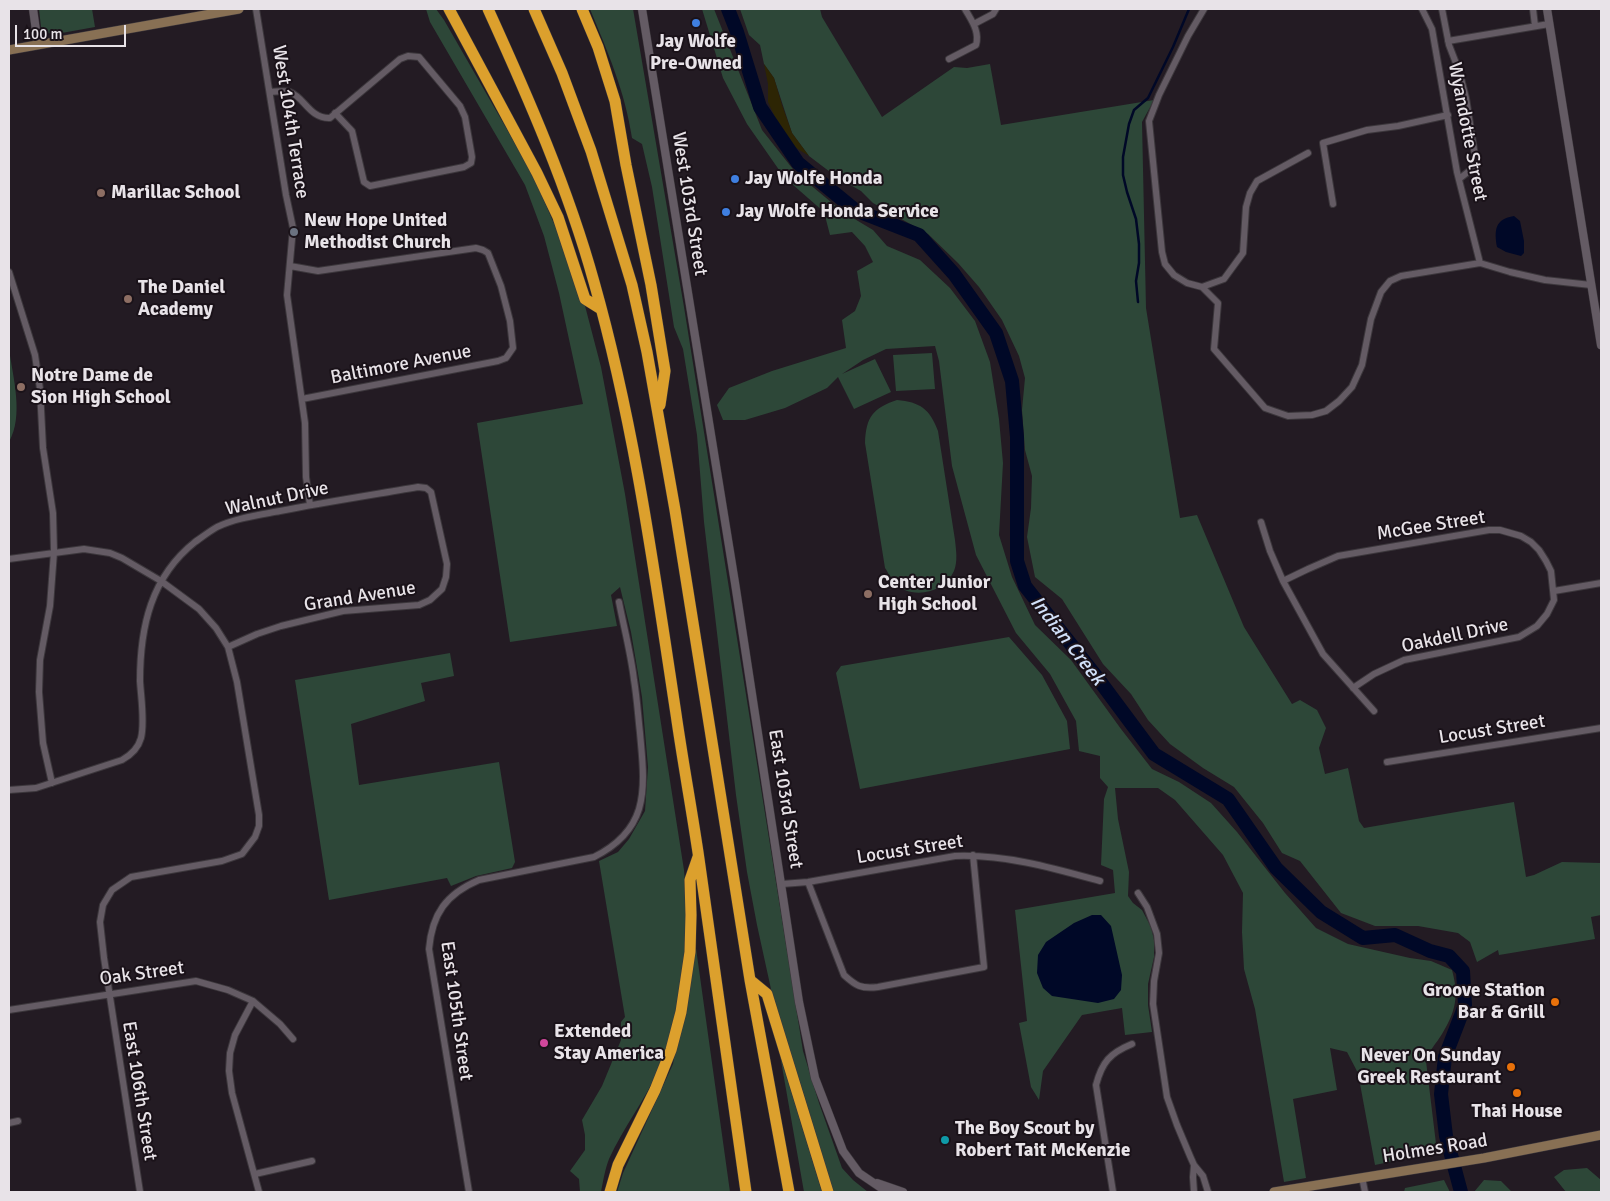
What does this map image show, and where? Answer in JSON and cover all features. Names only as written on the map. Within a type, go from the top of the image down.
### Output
[{"type":"highway","points":[[488,9],[557,171],[594,280],[616,365],[630,431],[661,612],[699,856],[746,1192]]},
{"type":"highway","points":[[534,9],[573,100],[609,206],[640,318],[659,416],[750,980],[789,1192]]},
{"type":"highway","points":[[582,9],[598,47],[615,101],[651,285],[665,371],[659,416]]},
{"type":"highway","points":[[448,10],[537,174],[558,217],[585,299],[602,309]]},
{"type":"highway","points":[[610,1192],[618,1165],[655,1090],[671,1050],[681,1012],[690,952],[692,933],[690,880],[699,856]]},
{"type":"highway","points":[[750,980],[767,994],[828,1192]]},
{"type":"main road","points":[[9,50],[239,9]]},
{"type":"main road","name":"Holmes Road","points":[[1274,1192],[1484,1158],[1601,1135]]},
{"type":"street","points":[[33,9],[38,45]]},
{"type":"street","name":"West 104th Terrace","points":[[256,9],[293,228],[287,295],[302,399],[306,477],[310,505]]},
{"type":"street","name":"West 103rd Street","points":[[642,9],[706,405]]},
{"type":"street","points":[[949,59],[976,45],[978,38],[967,9]]},
{"type":"street","points":[[974,24],[993,14],[996,9]]},
{"type":"street","points":[[1204,9],[1188,36],[1159,95],[1149,121],[1162,252],[1165,264],[1174,275],[1187,283],[1202,287],[1218,303],[1214,349],[1265,408],[1288,416],[1312,415],[1326,410],[1339,401],[1352,387],[1362,365],[1371,319],[1381,292],[1390,281],[1401,276],[1480,262],[1510,272],[1545,280],[1591,284]]},
{"type":"street","name":"Wyandotte Street","points":[[1422,9],[1432,29],[1459,179],[1480,262]]},
{"type":"street","points":[[1442,9],[1448,41],[1466,98],[1475,156],[1473,168],[1459,179]]},
{"type":"street","points":[[1533,9],[1535,26]]},
{"type":"street","points":[[1547,9],[1601,340]]},
{"type":"street","points":[[1448,41],[1549,24]]},
{"type":"street","points":[[270,92],[290,92],[308,109],[324,118],[330,118],[400,59],[408,56],[419,57],[460,106],[465,116],[472,157],[471,163],[464,167],[370,186],[364,182],[352,131],[336,113]]},
{"type":"street","points":[[1333,204],[1323,143],[1367,130],[1398,126],[1448,115]]},
{"type":"street","points":[[1202,287],[1224,279],[1243,253],[1246,207],[1250,193],[1257,181],[1308,153]]},
{"type":"street","name":"Baltimore Avenue","points":[[290,266],[318,271],[476,248],[483,250],[488,253],[501,286],[510,321],[513,348],[510,355],[506,358],[489,363],[302,399]]},
{"type":"street","points":[[9,272],[35,355],[40,389],[43,448],[53,513],[54,552],[50,606],[40,660],[39,692],[43,743],[52,783]]},
{"type":"street","name":"East 103rd Street","points":[[706,405],[799,1002],[815,1078],[843,1150],[859,1172],[886,1192]]},
{"type":"street","name":"Walnut Drive","points":[[9,790],[36,788],[122,760],[131,754],[141,738],[141,649],[145,623],[150,607],[161,581],[183,552],[217,528],[254,517],[310,505],[418,487],[428,490],[433,497],[447,564],[446,577],[442,589],[437,593]]},
{"type":"street","points":[[1261,522],[1270,551],[1283,581],[1323,654],[1374,711]]},
{"type":"street","name":"McGee Street","points":[[1283,581],[1338,556],[1489,530],[1500,530],[1521,536],[1539,550],[1551,571],[1554,590]]},
{"type":"street","name":"East 106th Street","points":[[9,559],[84,549],[110,553],[122,558],[161,581],[199,610],[216,628],[228,647],[237,682],[259,815],[255,837],[242,854],[222,860],[131,877],[112,890],[103,905],[100,922],[109,993],[140,1192]]},
{"type":"street","points":[[1554,590],[1601,583]]},
{"type":"street","name":"Oakdell Drive","points":[[1354,688],[1374,674],[1404,660],[1525,635],[1548,614],[1554,600],[1554,590]]},
{"type":"street","name":"Grand Avenue","points":[[228,647],[281,626],[343,611],[419,605],[430,600],[437,593]]},
{"type":"street","name":"East 105th Street","points":[[469,1192],[430,950],[430,935],[440,908],[465,886],[479,880],[583,860],[606,851],[617,843],[634,822],[639,810],[643,790],[642,752],[634,679],[619,602]]},
{"type":"street","name":"Locust Street","points":[[1387,762],[1601,728]]},
{"type":"street","points":[[808,882],[844,975],[855,985],[866,988],[878,987],[984,967],[973,855]]},
{"type":"street","name":"Locust Street","points":[[782,884],[808,882],[947,857],[973,855],[995,857],[1059,870],[1100,881]]},
{"type":"street","points":[[1138,893],[1147,907],[1157,934],[1159,953],[1154,982],[1153,1004],[1167,1097],[1194,1166],[1203,1176],[1208,1192]]},
{"type":"street","name":"Oak Street","points":[[9,1010],[196,981],[228,990],[253,1001],[280,1024],[292,1039]]},
{"type":"street","points":[[253,1001],[235,1035],[230,1053],[229,1071],[232,1093],[259,1192]]},
{"type":"street","points":[[1113,1192],[1096,1085],[1100,1070],[1108,1059],[1118,1050],[1132,1044]]},
{"type":"street","points":[[9,1122],[18,1121]]},
{"type":"street","points":[[255,1174],[312,1161]]},
{"type":"street","points":[[1194,1166],[1194,1192]]},
{"type":"street","points":[[1362,1178],[1365,1192]]},
{"type":"street","name":"East 103rd Street","points":[[872,1182],[903,1192]]},
{"type":"green space","points":[[39,9],[92,9],[95,27],[56,34],[47,33],[41,27]]},
{"type":"green space","points":[[426,9],[436,9],[444,20],[532,173],[562,242],[584,302],[601,367],[625,494],[684,870],[686,894],[685,945],[683,971],[674,1022],[659,1069],[609,1159],[601,1192],[580,1192],[579,1179],[570,1171],[585,1150],[582,1120],[602,1086],[621,1040],[621,1022],[625,1017],[599,861],[618,852],[629,839],[645,811],[648,767],[642,697],[631,632],[620,587],[611,595],[617,626],[510,642],[477,423],[583,404],[559,293],[544,236],[525,185],[430,22]]},
{"type":"green space","points":[[590,9],[633,9],[684,307],[803,1051],[842,1168],[868,1192],[833,1192],[801,1085],[776,1012],[747,872],[736,795],[704,522],[697,435],[683,349],[674,327],[652,187],[642,144],[632,138],[620,88]]},
{"type":"green space","points":[[702,9],[714,9],[762,130],[796,173],[843,212],[873,230],[887,246],[920,260],[950,288],[975,321],[990,362],[999,419],[1003,463],[999,535],[1012,577],[1035,625],[1071,660],[1152,769],[1179,782],[1211,803],[1316,928],[1348,944],[1431,961],[1452,970],[1456,996],[1453,1010],[1447,1026],[1426,1061],[1437,1152],[1375,1165],[1358,1073],[1347,1052],[1330,1048],[1337,1090],[1293,1099],[1306,1178],[1284,1182],[1255,1009],[1244,969],[1242,932],[1243,893],[1223,855],[1175,800],[1158,788],[1115,788],[1118,819],[1129,872],[1128,896],[1142,910],[1151,927],[1154,940],[1154,957],[1148,984],[1148,1005],[1152,1032],[1125,1035],[1122,1008],[1082,1015],[1043,1071],[1039,1100],[1031,1087],[1019,1023],[1027,1021],[1015,910],[1115,893],[1113,870],[1101,865],[1104,799],[1108,787],[1100,778],[1100,756],[1079,751],[1076,721],[1050,674],[1016,633],[976,555],[952,466],[939,361],[935,346],[886,349],[863,360],[842,374],[875,359],[891,392],[854,409],[838,377],[827,388],[785,408],[745,420],[723,420],[717,405],[729,388],[772,371],[846,348],[842,320],[855,311],[861,296],[857,271],[873,262],[865,246],[852,232],[830,235],[824,212],[784,177],[747,124],[723,78]]},
{"type":"green space","points":[[740,9],[820,9],[822,17],[882,117],[954,67],[967,68],[990,64],[1001,125],[1154,100],[1142,122],[1146,308],[1180,518],[1197,515],[1244,627],[1292,704],[1300,700],[1317,710],[1326,728],[1319,748],[1325,774],[1348,768],[1359,821],[1364,828],[1514,802],[1526,877],[1562,862],[1601,863],[1601,915],[1591,917],[1595,939],[1499,955],[1498,950],[1477,962],[1470,942],[1458,933],[1418,926],[1375,926],[1341,913],[1300,861],[1282,853],[1263,823],[1234,787],[1203,768],[1170,744],[1148,720],[1131,694],[1103,664],[1062,599],[1035,577],[1027,537],[1031,508],[1032,476],[1025,450],[1022,410],[1025,378],[1019,356],[1002,320],[979,287],[958,263],[928,234],[873,203],[861,191],[838,178],[809,156],[792,133],[774,78],[764,64],[760,45],[749,35]]},
{"type":"green space","points":[[9,349],[17,408],[16,420],[9,442]]},
{"type":"green space","points":[[932,353],[935,389],[896,391],[893,355]]},
{"type":"green space","points":[[897,400],[912,403],[923,408],[935,423],[938,431],[955,540],[956,559],[954,571],[943,585],[935,590],[926,592],[917,593],[900,587],[892,580],[885,568],[865,443],[867,426],[872,415],[882,406]]},
{"type":"green space","points":[[1009,637],[1042,675],[1067,721],[1070,749],[860,789],[836,673],[841,666]]},
{"type":"green space","points":[[450,653],[454,676],[421,683],[425,701],[351,724],[359,785],[499,762],[515,862],[512,868],[476,876],[451,886],[447,878],[329,900],[295,680]]},
{"type":"green space","points":[[695,941],[730,1192],[617,1192],[623,1173],[673,1064]]},
{"type":"green space","points":[[780,1055],[822,1192],[804,1192]]},
{"type":"green space","points":[[1587,1168],[1601,1180],[1601,1192],[1566,1192],[1554,1177],[1564,1170]]},
{"type":"green space","points":[[1444,1180],[1450,1192],[1404,1192],[1405,1188]]},
{"type":"green space","points":[[1484,1180],[1501,1181],[1512,1192],[1474,1192]]},
{"type":"sand","points":[[764,64],[774,78],[792,133],[809,156],[793,146],[775,117],[768,102],[768,84]]},
{"type":"water","points":[[1514,216],[1520,221],[1524,241],[1524,253],[1521,256],[1506,252],[1497,247],[1497,226],[1508,217]]},
{"type":"water","points":[[1092,915],[1101,915],[1111,926],[1122,975],[1121,990],[1114,999],[1098,1003],[1052,996],[1043,988],[1037,973],[1038,955],[1046,942],[1074,923]]},
{"type":"waterway","name":"Indian Creek","points":[[728,9],[760,107],[798,163],[855,210],[919,235],[954,274],[996,333],[1012,381],[1017,437],[1017,561],[1025,586],[1096,676],[1154,754],[1228,799],[1276,868],[1321,912],[1363,938],[1395,935],[1430,951],[1449,956],[1463,971],[1465,1005],[1445,1057],[1441,1094],[1446,1136],[1461,1192]]},
{"type":"waterway","points":[[1138,302],[1136,281],[1139,263],[1139,244],[1136,219],[1123,175],[1123,157],[1129,124],[1134,110],[1148,98],[1189,9]]},
{"type":"place","name":"Jay Wolfe Pre-Owned","points":[[696,23]]},
{"type":"place","name":"Jay Wolfe Honda","points":[[735,179]]},
{"type":"place","name":"Marillac School","points":[[101,193]]},
{"type":"place","name":"Jay Wolfe Honda Service","points":[[726,212]]},
{"type":"place","name":"New Hope United Methodist Church","points":[[294,232]]},
{"type":"place","name":"The Daniel Academy","points":[[128,299]]},
{"type":"place","name":"Notre Dame de Sion High School","points":[[21,387]]},
{"type":"place","name":"Center Junior High School","points":[[868,594]]},
{"type":"place","name":"Groove Station Bar & Grill","points":[[1555,1002]]},
{"type":"place","name":"Extended Stay America","points":[[544,1043]]},
{"type":"place","name":"Never On Sunday Greek Restaurant","points":[[1511,1067]]},
{"type":"place","name":"Thai House","points":[[1517,1093]]},
{"type":"place","name":"The Boy Scout by Robert Tait McKenzie","points":[[945,1140]]}]
